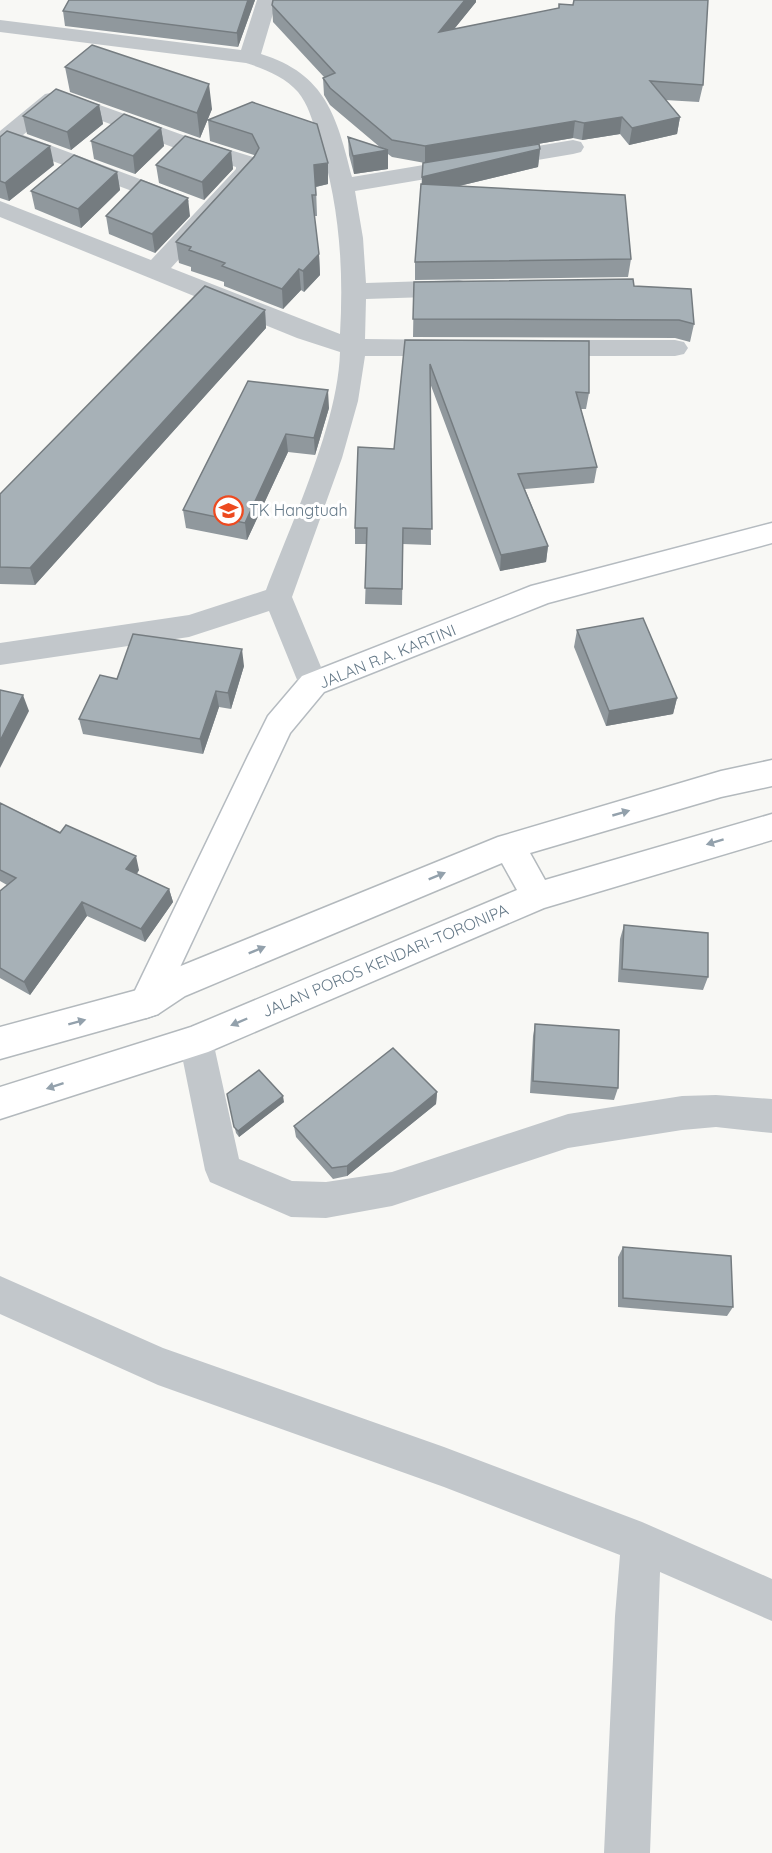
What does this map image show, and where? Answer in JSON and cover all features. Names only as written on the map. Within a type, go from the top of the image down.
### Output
[{"type":"main road","name":"JALAN R.A. KARTINI","points":[[146,1003],[279,724],[313,684],[541,594],[772,533]]},
{"type":"main road","points":[[0,1043],[146,1003],[173,985],[509,846],[721,784],[772,773]]},
{"type":"main road","name":"JALAN POROS KENDARI-TORONIPA","points":[[0,1103],[182,1045],[537,896],[772,827]]},
{"type":"main road","points":[[509,846],[537,896]]},
{"type":"main road","points":[[146,1003],[182,1045]]},
{"type":"street","points":[[249,57],[267,0]]},
{"type":"street","points":[[0,26],[249,57],[285,70],[309,92],[325,123],[343,186],[353,237],[356,291],[352,369],[330,455],[278,597],[313,684]]},
{"type":"street","points":[[4,139],[53,99],[61,98],[91,149],[154,173],[248,165],[246,172],[155,271]]},
{"type":"street","points":[[4,139],[91,149],[154,173],[208,212]]},
{"type":"street","points":[[343,186],[573,147]]},
{"type":"street","points":[[14,207],[92,234],[155,271],[306,332],[352,347],[477,348]]},
{"type":"street","points":[[356,291],[486,288]]},
{"type":"street","points":[[524,348],[675,348]]},
{"type":"street","points":[[0,654],[189,626],[278,597]]},
{"type":"street","points":[[182,1045],[223,1170],[291,1199],[326,1200],[392,1189],[568,1131],[682,1113],[716,1111],[772,1116]]},
{"type":"street","points":[[0,1295],[158,1366],[444,1467],[642,1543],[772,1600]]},
{"type":"street","points":[[627,1853],[636,1616],[642,1543]]},
{"type":"building","points":[[69,0],[248,0],[237,33],[63,11]]},
{"type":"building","points":[[273,0],[465,0],[439,32],[559,8],[559,4],[573,5],[574,0],[708,0],[703,85],[650,81],[680,117],[632,128],[622,117],[584,123],[575,121],[425,146],[392,140],[330,88],[323,78],[335,73],[272,5]]},
{"type":"building","points":[[92,45],[209,84],[197,113],[65,67]]},
{"type":"building","points":[[56,89],[99,105],[67,132],[23,116]]},
{"type":"building","points":[[252,102],[317,124],[328,163],[314,165],[316,195],[312,195],[319,254],[303,271],[299,269],[282,289],[222,266],[225,263],[189,250],[191,247],[176,242],[254,157],[259,148],[252,134],[208,120]]},
{"type":"building","points":[[124,114],[161,128],[133,156],[91,141]]},
{"type":"building","points":[[7,131],[50,146],[5,183],[0,181],[0,137]]},
{"type":"building","points":[[185,136],[231,151],[202,182],[156,165]]},
{"type":"building","points":[[348,137],[388,150],[353,156]]},
{"type":"building","points":[[539,144],[540,149],[422,177],[423,163]]},
{"type":"building","points":[[74,155],[117,172],[78,209],[31,191]]},
{"type":"building","points":[[141,180],[188,198],[152,234],[106,216]]},
{"type":"building","points":[[421,184],[625,195],[631,259],[415,262]]},
{"type":"building","points":[[633,279],[634,286],[691,289],[694,324],[679,320],[413,319],[414,282]]},
{"type":"building","points":[[205,286],[265,310],[30,568],[0,567],[0,494]]},
{"type":"building","points":[[405,340],[589,341],[589,393],[576,392],[597,467],[518,474],[548,546],[501,555],[430,364],[432,529],[403,528],[402,589],[365,588],[367,528],[355,528],[358,447],[394,449]]},
{"type":"building","points":[[248,381],[328,390],[314,438],[286,434],[245,523],[183,510]]},
{"type":"building","points":[[643,618],[677,698],[609,711],[577,630]]},
{"type":"building","points":[[133,634],[242,649],[228,693],[216,691],[200,739],[79,719],[100,675],[117,679]]},
{"type":"building","points":[[0,690],[23,695],[0,741]]},
{"type":"building","points":[[0,803],[60,833],[66,825],[136,856],[126,869],[169,889],[141,929],[82,902],[24,982],[0,968],[0,891],[16,878],[0,870]]},
{"type":"building","points":[[624,925],[708,933],[708,977],[622,969]]},
{"type":"building","points":[[535,1024],[619,1030],[618,1088],[533,1081]]},
{"type":"building","points":[[393,1048],[437,1092],[347,1166],[332,1168],[294,1126]]},
{"type":"building","points":[[259,1070],[283,1096],[238,1131],[234,1127],[227,1094]]},
{"type":"building","points":[[623,1247],[731,1256],[733,1307],[623,1298]]},
{"type":"place","name":"TK Hangtuah","points":[[228,510]]}]
